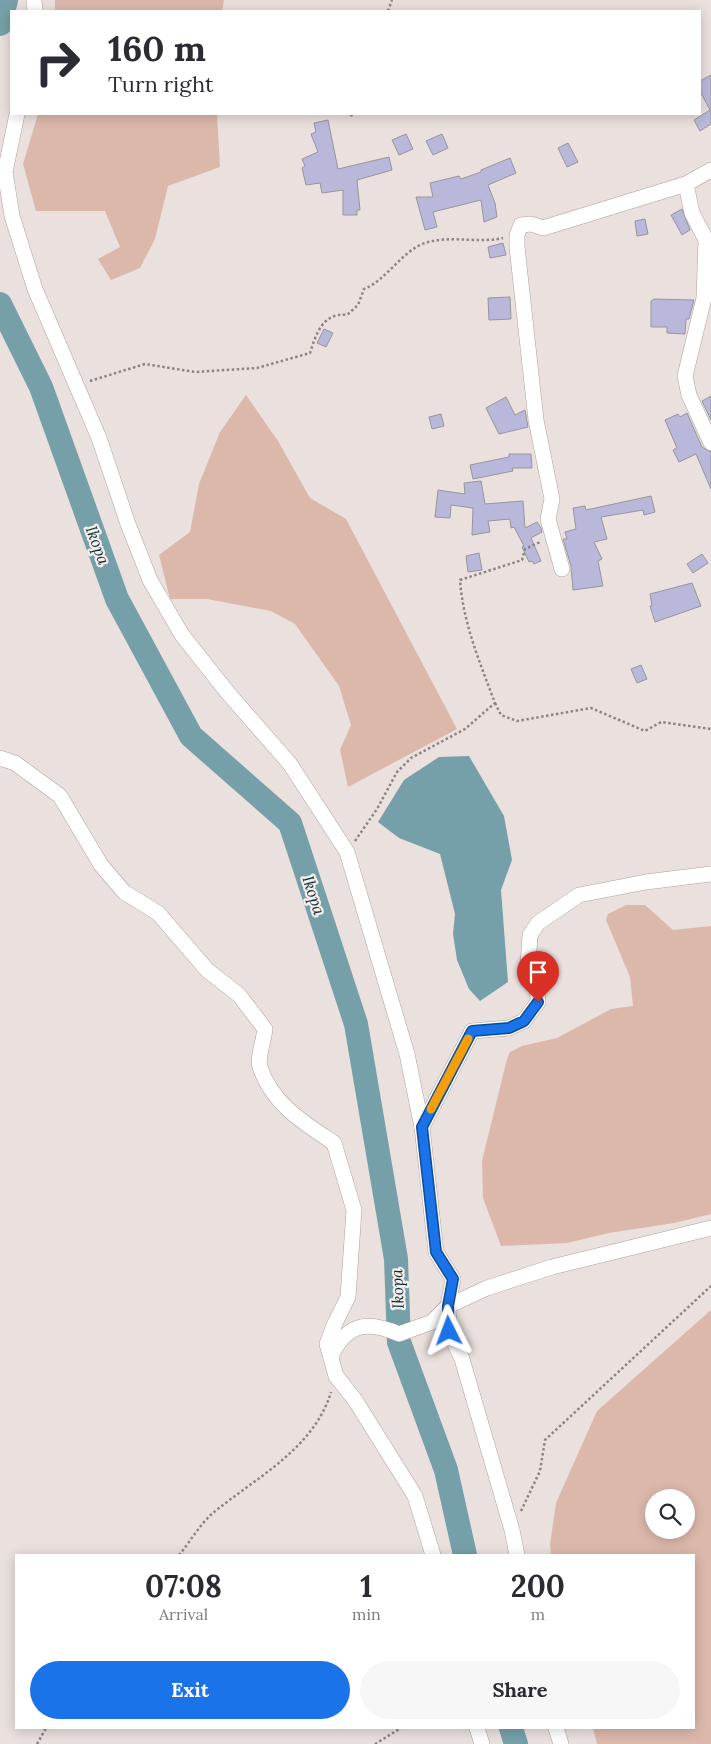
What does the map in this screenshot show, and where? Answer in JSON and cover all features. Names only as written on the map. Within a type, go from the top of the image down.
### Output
[{"type":"street","points":[[17,115],[5,172],[12,216],[35,289],[99,438],[128,524],[150,580],[182,635],[228,693],[290,764],[347,852],[407,1054],[422,1127],[436,1252],[453,1279],[448,1306],[449,1331],[462,1359],[512,1530],[517,1554]]},
{"type":"street","points":[[562,569],[548,519],[552,499],[536,420],[517,236],[521,225],[531,224],[543,228],[686,184],[711,170]]},
{"type":"street","points":[[686,184],[692,213],[706,240],[704,298],[685,376],[689,395],[711,443]]},
{"type":"street","points":[[0,758],[15,764],[60,796],[101,865],[124,892],[158,913],[207,970],[239,995],[265,1029],[260,1066],[277,1098],[293,1116],[334,1143],[354,1210],[348,1297],[328,1344],[330,1356],[336,1376],[355,1400],[415,1496],[433,1554]]},
{"type":"street","points":[[422,1127],[472,1031],[509,1028],[524,1021],[538,1002],[537,982],[528,965],[530,935],[538,923],[579,895],[646,882],[711,874]]},
{"type":"street","points":[[341,1310],[348,1328],[379,1325],[399,1334],[432,1322],[448,1306],[487,1288],[552,1267],[711,1228]]},
{"type":"street","points":[[330,1356],[338,1341],[357,1328]]},
{"type":"street","points":[[476,1729],[482,1744]]},
{"type":"street","points":[[556,1729],[561,1744]]},
{"type":"path","points":[[76,387],[145,364],[195,372],[257,368],[299,358],[310,353],[315,336],[328,317],[338,314],[347,315],[358,305],[364,289],[372,286],[391,266],[420,245],[438,239],[476,242],[517,236]]},
{"type":"path","points":[[554,537],[525,549],[522,560],[460,580],[472,643],[501,715],[517,721],[591,708],[645,730],[661,722],[711,728]]},
{"type":"path","points":[[347,852],[376,809],[397,772],[411,758],[465,729],[495,703]]},
{"type":"path","points":[[512,1530],[540,1471],[545,1440],[711,1286]]},
{"type":"path","points":[[180,1554],[211,1515],[300,1446],[328,1402],[336,1376]]},
{"type":"path","points":[[37,1744],[45,1729]]},
{"type":"path","points":[[375,1744],[399,1729]]},
{"type":"shaded area","points":[[55,0],[224,0],[222,10],[55,10]]},
{"type":"shaded area","points":[[38,115],[217,115],[220,167],[168,186],[155,239],[140,268],[111,280],[98,259],[120,247],[105,211],[36,211],[23,164]]},
{"type":"shaded area","points":[[246,395],[278,441],[310,498],[346,519],[457,729],[348,787],[340,750],[351,725],[339,686],[295,624],[271,611],[207,599],[170,599],[159,555],[190,532],[199,484],[220,432]]},
{"type":"shaded area","points":[[626,905],[645,905],[673,930],[711,926],[711,1214],[674,1223],[609,1233],[567,1243],[501,1246],[483,1198],[482,1161],[507,1059],[510,1052],[522,1046],[557,1038],[611,1009],[633,1006],[630,977],[606,920],[608,914]]},
{"type":"shaded area","points":[[711,1310],[711,1744],[597,1744],[593,1729],[695,1729],[695,1554],[551,1554],[550,1545],[556,1503],[597,1411]]},
{"type":"water","points":[[469,756],[504,816],[512,860],[501,890],[508,982],[480,1001],[469,989],[457,960],[453,934],[455,914],[440,854],[399,838],[378,822],[404,780],[439,757]]},
{"type":"building","points":[[711,75],[711,124],[700,131],[694,120],[710,110],[701,93],[701,80]]},
{"type":"building","points":[[328,120],[338,169],[389,157],[392,170],[357,180],[360,210],[357,210],[357,215],[343,215],[343,190],[322,193],[320,183],[306,185],[302,168],[305,166],[302,159],[318,152],[311,134],[316,132],[314,123]]},
{"type":"building","points":[[406,134],[413,149],[399,155],[392,140]]},
{"type":"building","points":[[442,134],[448,148],[433,155],[426,141]]},
{"type":"building","points":[[568,143],[578,162],[567,167],[558,148]]},
{"type":"building","points":[[510,158],[516,173],[488,185],[495,203],[497,217],[484,222],[481,200],[433,212],[437,227],[425,230],[416,197],[433,197],[430,183],[459,176],[461,179]]},
{"type":"building","points":[[682,209],[690,230],[682,235],[671,215]]},
{"type":"building","points":[[645,219],[648,234],[637,236],[635,221]]},
{"type":"building","points":[[503,243],[506,255],[490,258],[488,247]]},
{"type":"building","points":[[510,297],[511,319],[489,320],[488,298]]},
{"type":"building","points":[[654,299],[694,300],[689,319],[686,319],[685,334],[667,333],[667,327],[651,327],[651,301]]},
{"type":"building","points":[[324,329],[333,333],[326,347],[317,343]]},
{"type":"building","points":[[711,396],[711,420],[702,401]]},
{"type":"building","points":[[506,397],[515,415],[525,410],[528,427],[499,434],[486,408]]},
{"type":"building","points":[[687,413],[702,447],[711,452],[711,489],[696,454],[679,462],[673,450],[677,448],[665,420],[678,414],[680,417]]},
{"type":"building","points":[[441,414],[444,426],[432,429],[429,417]]},
{"type":"building","points":[[509,454],[531,454],[532,468],[512,468],[513,471],[473,479],[470,465],[509,457]]},
{"type":"building","points":[[481,481],[485,504],[523,501],[525,528],[537,522],[541,528],[542,532],[531,538],[541,561],[534,564],[532,561],[529,562],[522,547],[524,546],[514,527],[511,528],[510,519],[488,521],[490,532],[472,535],[473,508],[451,505],[450,518],[435,517],[438,490],[465,494],[464,483]]},
{"type":"building","points":[[651,496],[655,512],[644,515],[643,510],[601,517],[607,539],[594,542],[602,559],[598,561],[603,586],[573,590],[571,566],[563,539],[567,539],[565,532],[576,529],[573,508],[585,506],[586,510]]},
{"type":"building","points":[[479,553],[482,570],[468,572],[466,556]]},
{"type":"building","points":[[702,554],[708,563],[693,573],[687,564]]},
{"type":"building","points":[[692,583],[701,606],[655,622],[650,606],[652,606],[650,594]]},
{"type":"building","points":[[641,665],[647,679],[637,683],[631,669]]},
{"type":"waterway","name":"Ikopa","points":[[0,24],[6,0]]},
{"type":"waterway","name":"Ikopa","points":[[0,304],[41,387],[117,599],[191,736],[290,823],[356,1024],[396,1259],[399,1342],[446,1470],[465,1554]]},
{"type":"waterway","name":"Ikopa","points":[[511,1729],[516,1744]]},
{"type":"slow traffic","points":[[431,1109],[468,1039]]},
{"type":"route","points":[[449,1331],[448,1306],[453,1279],[436,1252],[422,1127],[472,1031],[509,1028],[524,1021],[538,1002]]}]
